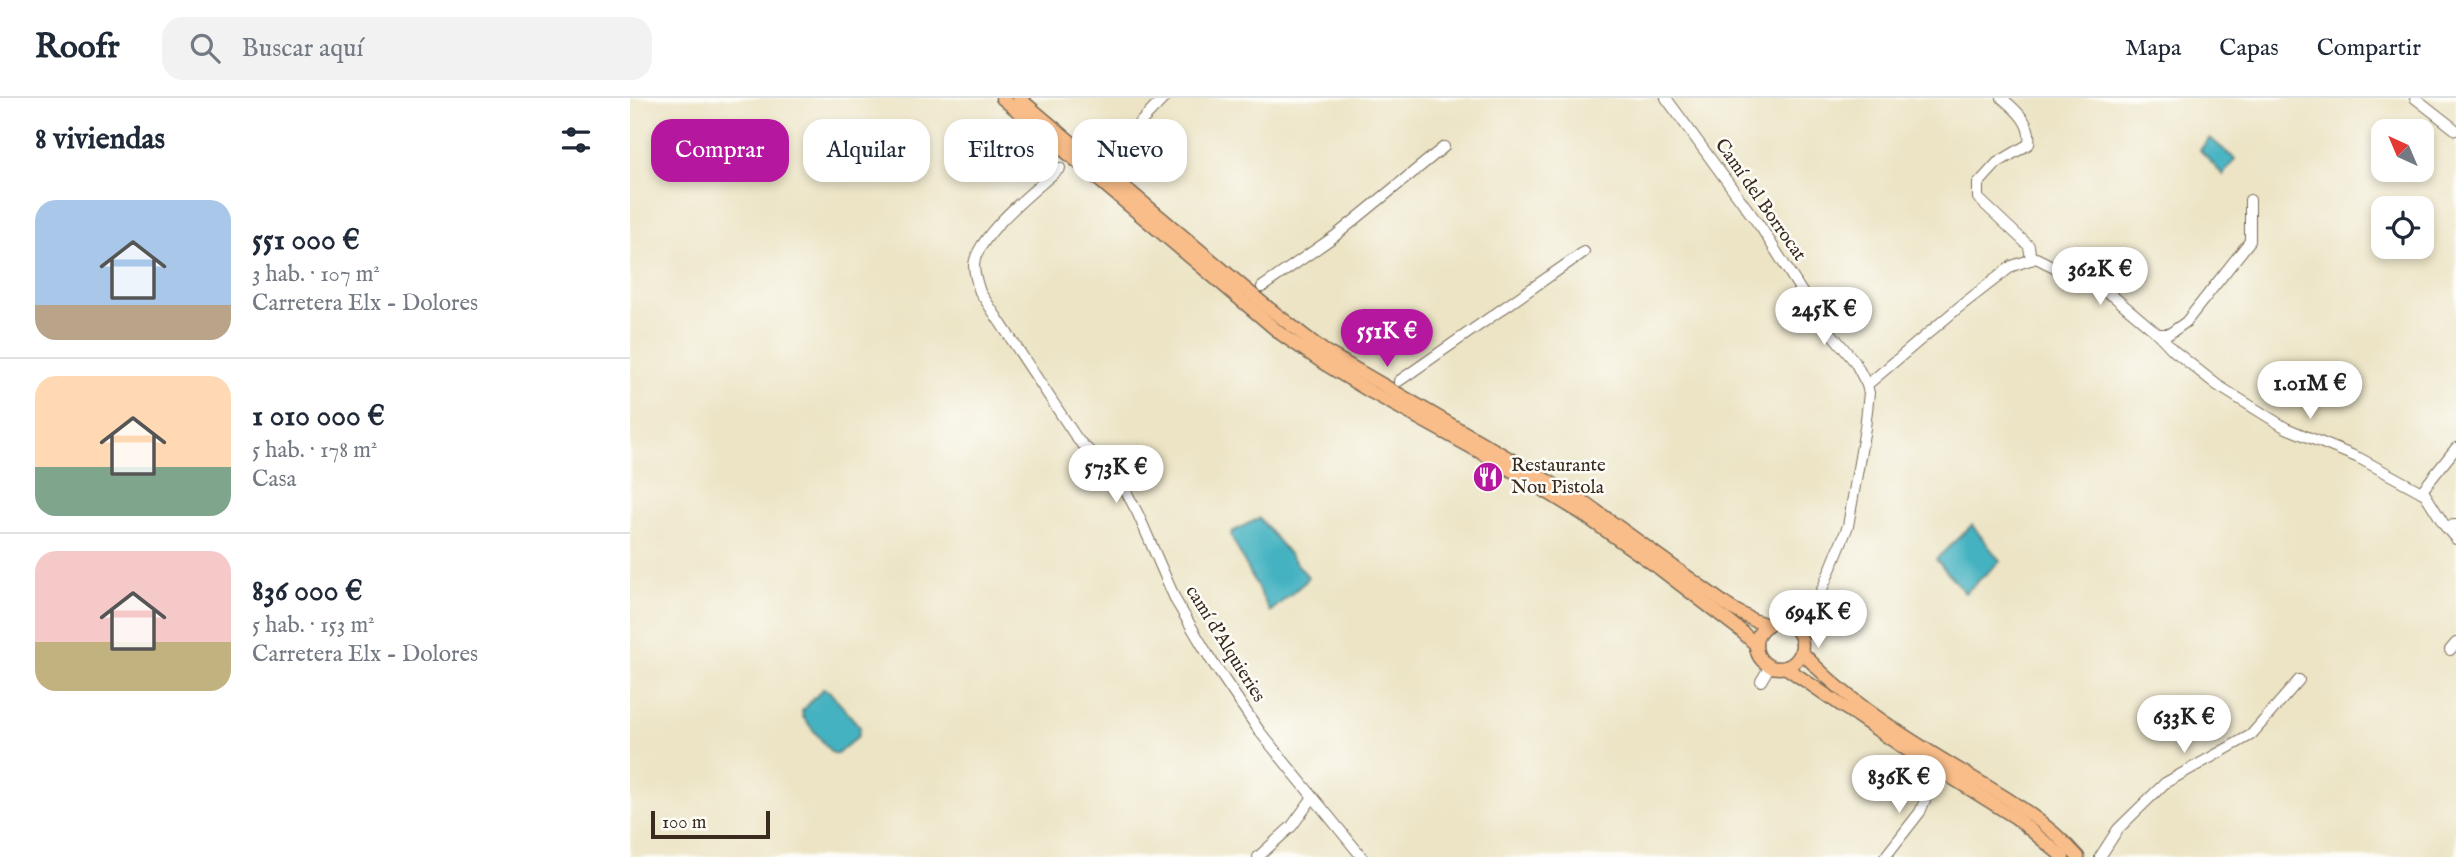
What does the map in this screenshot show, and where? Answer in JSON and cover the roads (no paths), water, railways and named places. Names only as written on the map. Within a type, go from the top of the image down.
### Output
[{"type":"main road","points":[[1002,98],[1281,334],[1325,365],[1496,461],[1581,513],[1740,630],[1756,645],[1761,659],[1770,666],[1784,667],[1907,750],[2016,818],[2063,857]]},
{"type":"main road","points":[[1019,98],[1266,306],[1323,350],[1584,502],[1731,608],[1752,620],[1768,625],[1784,622],[1794,628],[1801,641],[1801,651],[1795,661],[1784,667]]},
{"type":"main road","points":[[1756,645],[1759,634],[1768,625]]},
{"type":"main road","points":[[1801,651],[1827,680],[2033,815],[2078,857]]},
{"type":"street","points":[[1144,119],[1164,98]]},
{"type":"street","name":"Camí del Borrocat","points":[[1666,98],[1755,219],[1817,316],[1855,362],[1867,385]]},
{"type":"street","points":[[2002,98],[2024,119],[2031,132],[2029,144],[1997,163],[1978,184],[1978,198],[2029,246],[2031,260]]},
{"type":"street","points":[[2415,98],[2456,130]]},
{"type":"street","points":[[1262,287],[1335,236],[1444,147]]},
{"type":"street","name":"camí d'Alquieries","points":[[1060,168],[1015,207],[984,241],[974,263],[980,292],[1078,440],[1120,480],[1139,514],[1176,601],[1211,660],[1261,732],[1362,857]]},
{"type":"street","points":[[2158,334],[2169,334],[2186,322],[2250,242],[2250,200]]},
{"type":"street","points":[[1399,381],[1584,252]]},
{"type":"street","points":[[1794,628],[1817,602],[1834,566],[1848,526],[1865,428],[1869,393],[1867,385],[2012,266],[2036,258],[2113,296],[2217,385],[2286,428],[2359,458],[2425,494],[2450,525],[2456,540]]},
{"type":"street","points":[[2421,492],[2456,448]]},
{"type":"street","points":[[1761,681],[1770,666]]},
{"type":"street","points":[[2100,857],[2118,829],[2165,783],[2251,734],[2299,680]]},
{"type":"street","points":[[1885,857],[1920,813],[1932,783]]},
{"type":"street","points":[[1258,857],[1292,827],[1313,797]]},
{"type":"water","points":[[2210,138],[2235,159],[2223,175],[2200,150]]},
{"type":"water","points":[[1259,518],[1308,577],[1270,612],[1231,536],[1232,532]]},
{"type":"water","points":[[1972,525],[2000,561],[1965,593],[1936,559]]},
{"type":"water","points":[[823,689],[829,691],[860,727],[858,736],[837,754],[831,752],[803,717],[802,711]]},
{"type":"place","name":"Restaurante Nou Pistola","points":[[1488,477]]}]
